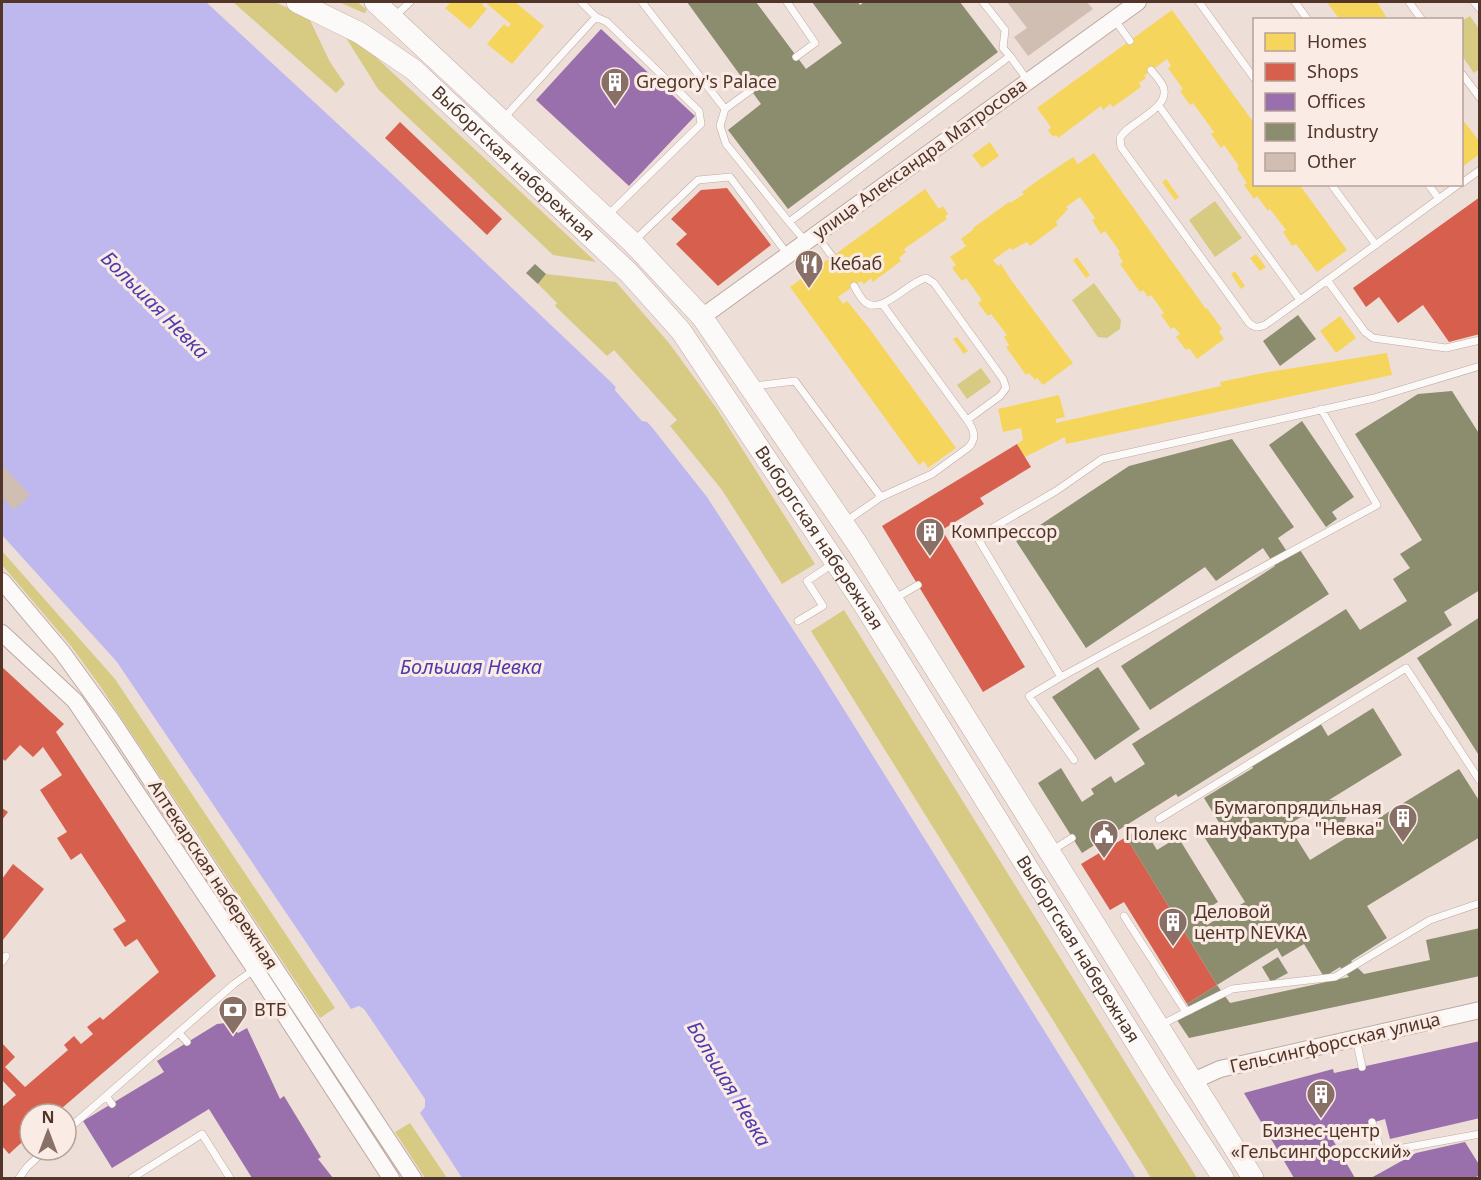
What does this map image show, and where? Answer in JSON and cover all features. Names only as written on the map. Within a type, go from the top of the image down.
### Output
[{"type":"main road","name":"Выборгская набережная","points":[[297,2],[360,33],[414,70],[629,273],[681,331],[836,562],[1223,1179]]},
{"type":"main road","name":"Выборгская набережная","points":[[375,2],[632,242],[702,317],[892,600],[1253,1179]]},
{"type":"street","name":"улица Александра Матросова","points":[[702,317],[1138,2]]},
{"type":"street","points":[[2,606],[6,600],[3,583]]},
{"type":"street","name":"Аптекарская набережная","points":[[3,583],[62,652],[112,721],[412,1179]]},
{"type":"street","name":"Аптекарская набережная","points":[[2,633],[75,701],[255,969],[391,1179]]},
{"type":"street","name":"Гельсингфорсская улица","points":[[1193,1081],[1220,1069],[1479,1010]]},
{"type":"lane","points":[[393,18],[410,2]]},
{"type":"lane","points":[[580,2],[596,17],[606,22],[699,111],[701,124],[606,218]]},
{"type":"lane","points":[[642,2],[725,109]]},
{"type":"lane","points":[[787,2],[815,43],[796,57]]},
{"type":"lane","points":[[983,2],[1005,30],[1003,48],[1028,81]]},
{"type":"lane","points":[[1198,2],[1253,77]]},
{"type":"lane","points":[[1295,2],[1307,18]]},
{"type":"lane","points":[[1409,2],[1421,18]]},
{"type":"lane","points":[[1474,2],[1479,9]]},
{"type":"lane","points":[[502,120],[596,17]]},
{"type":"lane","points":[[1114,19],[1130,41]]},
{"type":"lane","points":[[789,222],[1010,56]]},
{"type":"lane","points":[[1151,70],[1162,86],[1164,96],[1159,106],[1124,131],[1120,138],[1121,147],[1254,327],[1259,328],[1300,300],[1457,186]]},
{"type":"lane","points":[[1463,77],[1479,98]]},
{"type":"lane","points":[[751,90],[725,109],[720,126],[726,144],[789,222],[832,256]]},
{"type":"lane","points":[[1159,106],[1300,300]]},
{"type":"lane","points":[[1463,182],[1479,170]]},
{"type":"lane","points":[[632,242],[698,180],[730,177],[788,255]]},
{"type":"lane","points":[[1333,186],[1376,245]]},
{"type":"lane","points":[[1429,186],[1439,199]]},
{"type":"lane","points":[[854,286],[866,303],[874,306],[884,305],[917,280],[926,279],[934,283],[1003,379],[1005,388],[1000,396],[967,420]]},
{"type":"lane","points":[[1327,280],[1365,332],[1373,338],[1446,348],[1479,340]]},
{"type":"lane","points":[[843,524],[881,497],[932,474],[974,442],[973,428],[884,305]]},
{"type":"lane","points":[[1061,677],[977,537],[1056,491],[1102,459],[1374,398],[1479,366]]},
{"type":"lane","points":[[750,387],[795,381],[881,497]]},
{"type":"lane","points":[[1074,760],[1029,696],[1377,505],[1321,409]]},
{"type":"lane","points":[[798,621],[823,606],[807,581],[836,562]]},
{"type":"lane","points":[[892,600],[918,585]]},
{"type":"lane","points":[[1159,819],[1406,668],[1479,781]]},
{"type":"lane","points":[[1049,852],[1072,838]]},
{"type":"lane","points":[[1159,1026],[1232,988],[1335,976],[1430,921],[1479,903]]},
{"type":"lane","points":[[1124,916],[1186,1012]]},
{"type":"lane","points":[[78,1120],[234,984],[255,969]]},
{"type":"lane","points":[[178,1033],[187,1042]]},
{"type":"lane","points":[[1356,1038],[1362,1067]]},
{"type":"lane","points":[[106,1096],[112,1104]]},
{"type":"lane","points":[[1372,1122],[1381,1152],[1479,1134]]},
{"type":"lane","points":[[132,1179],[202,1134],[230,1179]]},
{"type":"lane","points":[[19,1179],[32,1162]]},
{"type":"shaded area","points":[[233,2],[275,2],[309,18],[330,62],[345,84],[336,93]]},
{"type":"shaded area","points":[[339,2],[357,2],[366,9],[366,12],[364,13]]},
{"type":"shaded area","points":[[1470,16],[1479,29],[1479,69],[1474,73],[1463,57],[1463,20]]},
{"type":"shaded area","points":[[343,33],[366,48],[596,262],[553,255],[378,89]]},
{"type":"shaded area","points":[[1215,201],[1242,238],[1215,257],[1189,220]]},
{"type":"shaded area","points":[[546,274],[616,282],[669,343],[717,409],[815,564],[782,584],[722,490],[670,426],[677,420],[614,350],[607,356],[555,306],[557,303],[538,284]]},
{"type":"shaded area","points":[[1094,283],[1121,320],[1120,329],[1107,338],[1098,337],[1072,300]]},
{"type":"shaded area","points":[[981,368],[991,382],[967,399],[957,385]]},
{"type":"shaded area","points":[[2,551],[115,679],[335,1008],[320,1018],[100,686],[71,646],[2,565]]},
{"type":"shaded area","points":[[844,610],[1197,1178],[1151,1178],[811,631]]},
{"type":"shaded area","points":[[410,1123],[447,1178],[425,1178],[395,1132]]},
{"type":"water","name":"Большая Невка","points":[[2,2],[206,2],[392,174],[616,387],[615,390],[642,421],[647,421],[707,497],[820,671],[1136,1178],[462,1178],[420,1113],[425,1107],[425,1099],[364,1009],[359,1006],[351,1009],[117,662],[2,535]]},
{"type":"pier","points":[[614,381],[619,386],[618,389],[644,418],[653,424],[651,426],[642,421],[615,390],[616,387],[612,383]]},
{"type":"building: Homes","points":[[451,2],[485,2],[482,5],[487,9],[470,29],[445,8]]},
{"type":"building: Homes","points":[[485,2],[515,2],[544,26],[512,64],[487,44],[504,24],[508,27],[511,24]]},
{"type":"building: Homes","points":[[1327,2],[1377,2],[1387,18],[1339,18]]},
{"type":"building: Homes","points":[[1172,10],[1253,122],[1253,186],[1300,186],[1347,250],[1317,272],[1296,244],[1292,246],[1283,232],[1286,230],[1257,196],[1254,199],[1244,185],[1247,183],[1237,168],[1239,166],[1224,145],[1221,148],[1211,134],[1214,132],[1193,103],[1190,105],[1180,91],[1183,89],[1168,68],[1171,66],[1167,59],[1144,76],[1146,78],[1139,83],[1141,87],[1113,107],[1110,104],[1103,110],[1101,106],[1058,138],[1056,135],[1053,137],[1048,130],[1051,127],[1037,108]]},
{"type":"building: Homes","points":[[1463,120],[1480,142],[1480,154],[1463,166]]},
{"type":"building: Homes","points":[[990,142],[999,156],[982,168],[972,155]]},
{"type":"building: Homes","points":[[1094,153],[1222,329],[1219,331],[1224,339],[1197,359],[1189,348],[1186,350],[1176,337],[1180,334],[1174,327],[1171,329],[1161,315],[1164,313],[1151,295],[1148,297],[1143,290],[1140,292],[1120,264],[1123,262],[1118,254],[1120,252],[1105,231],[1101,234],[1092,220],[1095,218],[1080,197],[1066,207],[1068,209],[1056,222],[1058,225],[1030,246],[1027,242],[1012,250],[1010,248],[993,260],[998,266],[1001,264],[1073,363],[1043,385],[1029,373],[1026,375],[1006,347],[1009,345],[1004,337],[1007,335],[991,314],[988,316],[978,303],[982,300],[966,278],[962,281],[952,268],[956,265],[950,257],[966,246],[961,239],[973,228],[1024,194],[1022,192],[1040,179],[1073,157],[1078,164]]},
{"type":"building: Homes","points":[[1166,179],[1179,197],[1175,200],[1162,182]]},
{"type":"building: Homes","points":[[925,189],[939,209],[943,206],[948,214],[945,216],[947,219],[904,249],[906,252],[899,258],[901,261],[873,282],[871,278],[864,284],[861,281],[838,297],[843,304],[847,301],[869,328],[956,448],[928,468],[924,461],[919,465],[790,287]]},
{"type":"building: Homes","points":[[1256,254],[1266,267],[1260,271],[1250,258]]},
{"type":"building: Homes","points":[[1077,257],[1090,275],[1086,278],[1073,260]]},
{"type":"building: Homes","points":[[1235,271],[1245,286],[1241,289],[1231,274]]},
{"type":"building: Homes","points":[[1340,316],[1356,338],[1336,353],[1320,331]]},
{"type":"building: Homes","points":[[957,337],[968,351],[964,354],[953,339]]},
{"type":"building: Homes","points":[[1387,353],[1392,375],[1066,444],[1065,437],[1025,457],[1017,444],[1023,440],[1021,428],[1003,432],[998,409],[1059,395],[1065,417],[1056,419],[1056,423],[1221,386],[1220,382]]},
{"type":"building: Shops","points":[[400,122],[502,219],[487,235],[385,138]]},
{"type":"building: Shops","points":[[727,188],[771,245],[718,286],[676,244],[687,234],[671,219],[701,190]]},
{"type":"building: Shops","points":[[1480,197],[1480,334],[1449,342],[1423,305],[1398,323],[1379,297],[1366,307],[1353,288]]},
{"type":"building: Shops","name":"Компрессор","points":[[1017,444],[1031,467],[980,498],[984,504],[942,530],[1025,667],[983,692],[882,526]]},
{"type":"building: Shops","points":[[2,667],[64,724],[56,732],[216,976],[69,1102],[18,1102],[18,1146],[9,1154],[2,1146],[2,1107],[16,1095],[2,1080],[2,1043],[15,1057],[5,1067],[25,1087],[68,1050],[64,1045],[74,1036],[81,1044],[93,1034],[87,1027],[100,1017],[103,1020],[159,972],[137,939],[125,947],[113,929],[126,921],[81,853],[71,860],[57,838],[67,832],[40,790],[62,775],[43,747],[33,757],[20,745],[5,761],[2,758]]},
{"type":"building: Shops","points":[[2,808],[8,812],[2,820]]},
{"type":"building: Shops","name":"Деловой центр NEVKA","points":[[1126,837],[1217,985],[1187,1004],[1124,902],[1110,910],[1081,864]]},
{"type":"building: Shops","points":[[13,864],[44,889],[2,941],[2,879]]},
{"type":"building: Offices","name":"Gregory's Palace","points":[[601,29],[695,116],[629,186],[536,100]]},
{"type":"building: Offices","points":[[226,1023],[238,1033],[247,1028],[280,1099],[284,1096],[321,1157],[318,1159],[333,1178],[252,1178],[209,1109],[112,1168],[83,1121],[164,1072],[157,1061],[217,1024]]},
{"type":"building: Offices","points":[[1480,1041],[1480,1118],[1390,1139],[1385,1119],[1330,1135],[1355,1178],[1294,1178],[1244,1093],[1333,1069],[1334,1073]]},
{"type":"building: Offices","points":[[1465,1142],[1480,1166],[1480,1175],[1474,1178],[1371,1178],[1416,1153]]},
{"type":"building: Industry","points":[[687,2],[756,2],[806,69],[842,43],[812,2],[858,2],[860,5],[864,2],[960,2],[998,52],[788,209],[728,130],[761,104]]},
{"type":"building: Industry","points":[[535,264],[546,274],[538,284],[526,273]]},
{"type":"building: Industry","points":[[1298,315],[1316,339],[1280,366],[1263,341]]},
{"type":"building: Industry","points":[[1452,391],[1480,435],[1480,590],[1444,612],[1452,625],[1178,797],[1176,794],[1082,853],[1038,783],[1061,768],[1082,802],[1094,794],[1091,789],[1111,776],[1115,783],[1145,764],[1132,744],[1346,609],[1360,630],[1407,601],[1393,579],[1410,568],[1400,554],[1422,540],[1355,434],[1418,394]]},
{"type":"building: Industry","points":[[1302,421],[1354,497],[1332,512],[1337,519],[1326,527],[1269,445]]},
{"type":"building: Industry","points":[[1232,439],[1294,527],[1278,538],[1290,556],[1300,550],[1329,594],[1150,710],[1121,666],[1275,566],[1263,548],[1216,581],[1205,567],[1086,648],[1016,541],[1129,466]]},
{"type":"building: Industry","points":[[1480,617],[1480,757],[1417,658]]},
{"type":"building: Industry","points":[[1098,667],[1140,729],[1095,760],[1052,697]]},
{"type":"building: Industry","name":"Бумагопрядильная мануфактура \"Невка\"","points":[[1373,708],[1402,755],[1329,800],[1338,801],[1345,808],[1347,816],[1341,827],[1328,830],[1320,824],[1316,817],[1319,806],[1288,825],[1310,860],[1459,769],[1480,802],[1480,837],[1367,906],[1387,938],[1351,961],[1364,974],[1430,960],[1426,940],[1480,928],[1480,976],[1189,1038],[1177,1020],[1193,1013],[1187,1004],[1217,985],[1126,837],[1143,827],[1157,850],[1178,837],[1218,902],[1200,913],[1207,925],[1245,902],[1203,835],[1220,824],[1204,798],[1253,768],[1250,762],[1319,721],[1328,736]],"holes":[[[1304,944],[1324,977],[1340,967],[1349,977],[1230,1003],[1217,985],[1277,948],[1282,957]]]},
{"type":"building: Industry","points":[[1278,957],[1288,973],[1271,982],[1262,967]]},
{"type":"building: Other","points":[[1007,2],[1087,2],[1093,9],[1028,56],[1014,37],[1027,28]]},
{"type":"building: Other","points":[[2,465],[30,495],[14,510],[2,497]]},
{"type":"place","name":"Gregory's Palace","points":[[615,108]]},
{"type":"place","name":"Кебаб","points":[[809,290]]},
{"type":"place","name":"Компрессор","points":[[930,558]]},
{"type":"place","name":"Бумагопрядильная мануфактура \"Невка\"","points":[[1403,844]]},
{"type":"place","name":"Полекс","points":[[1104,860]]},
{"type":"place","name":"Деловой центр NEVKA","points":[[1173,948]]},
{"type":"place","name":"ВТБ","points":[[233,1036]]},
{"type":"place","name":"Бизнес-центр «Гельсингфорсский»","points":[[1321,1120]]}]
